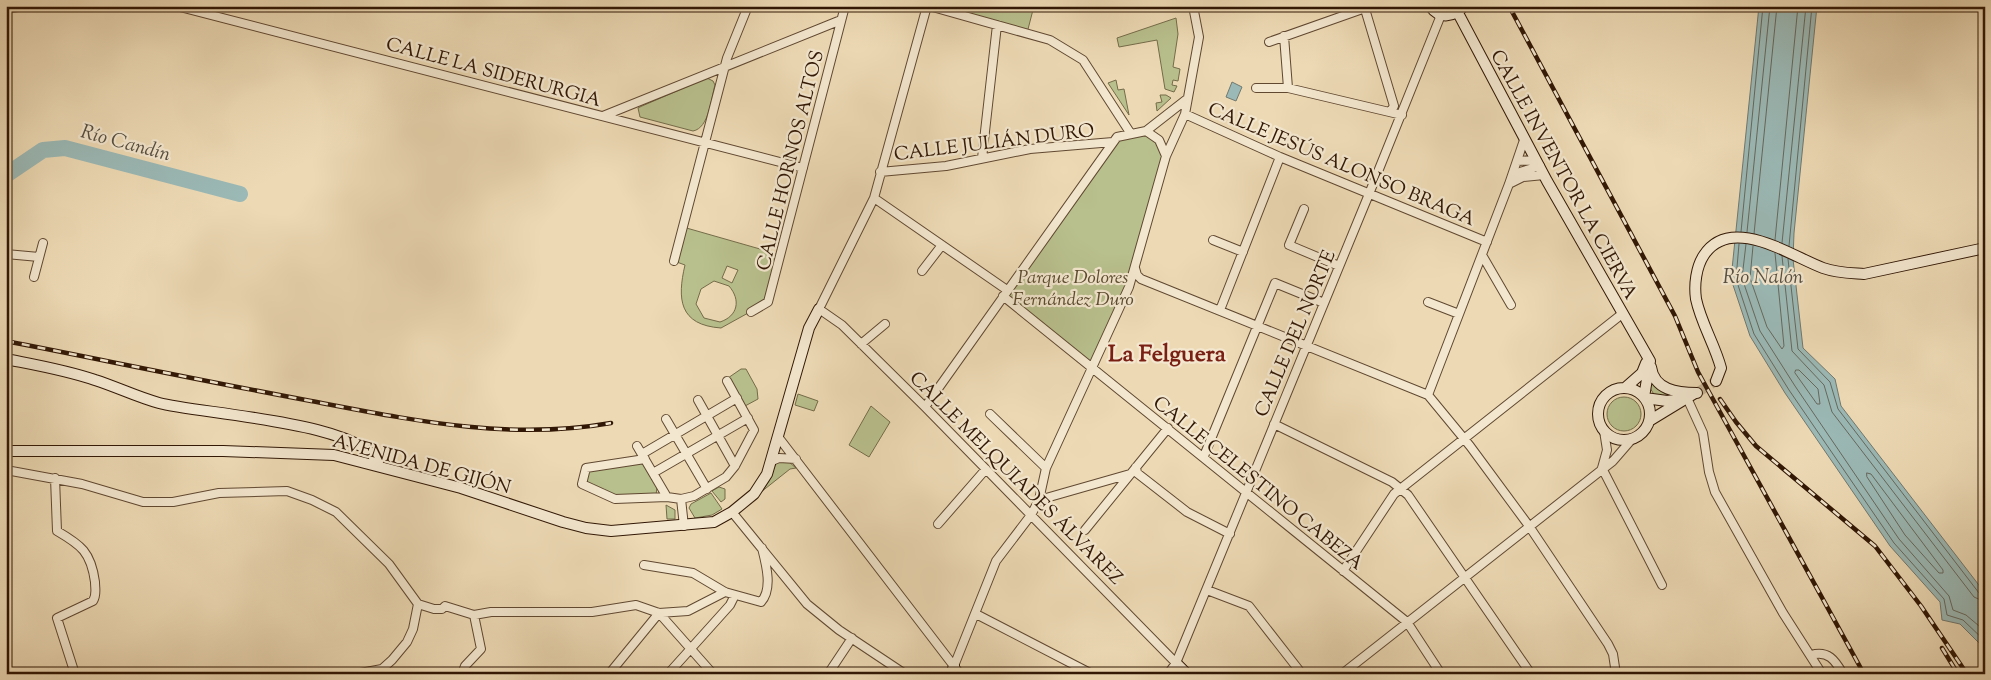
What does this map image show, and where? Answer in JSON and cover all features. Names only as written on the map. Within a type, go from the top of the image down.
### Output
[{"type":"street","points":[[6,9],[24,6]]},
{"type":"street","name":"CALLE LA SIDERURGIA","points":[[176,6],[803,168]]},
{"type":"street","points":[[674,261],[724,67],[748,6]]},
{"type":"street","name":"CALLE HORNOS ALTOS","points":[[751,312],[768,302],[845,6]]},
{"type":"street","points":[[819,309],[874,198],[928,6],[1050,40],[1083,60],[1131,134]]},
{"type":"street","points":[[955,671],[996,561],[1031,515],[1039,500],[1046,468],[1135,268],[1166,156],[1185,114],[1199,37],[1193,6]]},
{"type":"street","points":[[1430,6],[1441,15],[1450,16],[1461,10]]},
{"type":"street","points":[[1269,42],[1368,8],[1393,100],[1394,106],[1390,112]]},
{"type":"street","name":"CALLE INVENTOR LA CIERVA","points":[[1461,10],[1524,140],[1650,361],[1652,376],[1664,387],[1680,392],[1698,392],[1685,398]]},
{"type":"street","name":"CALLE DEL NORTE","points":[[1168,674],[1176,663],[1207,590],[1370,194],[1441,15]]},
{"type":"street","points":[[603,116],[841,20]]},
{"type":"street","points":[[982,158],[997,25]]},
{"type":"street","points":[[1284,36],[1288,88]]},
{"type":"street","points":[[1256,88],[1288,88],[1402,115]]},
{"type":"street","name":"CALLE JULIÁN DURO","points":[[880,172],[946,166],[982,158],[1059,146],[1115,140],[1146,131],[1187,98]]},
{"type":"street","points":[[1393,100],[1400,103],[1407,100]]},
{"type":"street","name":"CALLE JESÚS ALONSO BRAGA","points":[[1185,114],[1280,157],[1487,242]]},
{"type":"street","points":[[1146,131],[1159,140],[1166,156]]},
{"type":"street","points":[[925,407],[1115,140]]},
{"type":"street","points":[[1428,395],[1510,184],[1524,140]]},
{"type":"street","points":[[1220,310],[1280,157]]},
{"type":"street","points":[[1516,168],[1540,167]]},
{"type":"street","points":[[1510,184],[1540,167]]},
{"type":"street","name":"CALLE CELESTINO CABEZA","points":[[874,198],[942,245],[1005,293],[1091,367],[1204,456],[1407,622],[1442,674]]},
{"type":"street","points":[[1304,210],[1289,245],[1340,266]]},
{"type":"street","points":[[1716,381],[1721,368],[1696,299],[1696,278],[1700,262],[1705,253],[1712,245],[1722,240],[1738,238],[1757,240],[1800,258],[1844,273],[1864,274],[1985,248]]},
{"type":"street","points":[[1213,240],[1243,252]]},
{"type":"street","points":[[34,277],[43,243]]},
{"type":"street","points":[[922,271],[942,245]]},
{"type":"street","points":[[6,254],[39,257]]},
{"type":"street","points":[[1482,255],[1512,305]]},
{"type":"street","points":[[1135,268],[1137,275],[1142,278],[1428,395],[1464,438],[1528,526],[1608,644],[1613,654],[1616,674]]},
{"type":"street","points":[[1204,456],[1275,283],[1324,303]]},
{"type":"street","points":[[1428,302],[1459,314]]},
{"type":"street","name":"CALLE MELQUIADES ÁLVAREZ","points":[[819,309],[842,325],[925,407],[1187,674]]},
{"type":"street","name":"AVENIDA DE GIJÓN","points":[[6,451],[224,451],[334,454],[461,488],[540,515],[586,528],[611,531],[714,522],[732,512],[754,494],[772,461],[809,328],[819,309]]},
{"type":"street","points":[[1343,571],[1394,494],[1622,314]]},
{"type":"street","points":[[861,344],[885,324]]},
{"type":"street","points":[[1625,388],[1635,381],[1646,365],[1644,350]]},
{"type":"street","points":[[6,359],[78,374],[159,403],[194,410],[259,418],[352,441],[368,449],[378,459],[379,466]]},
{"type":"street","points":[[1644,398],[1650,361]]},
{"type":"street","points":[[727,381],[737,398],[754,430],[735,466],[726,477],[694,496],[681,499],[667,497],[615,499],[582,484],[586,468],[643,457],[675,435],[737,398]]},
{"type":"street","points":[[1602,468],[1607,457],[1604,431],[1598,415],[1603,399],[1616,389],[1625,388],[1638,392],[1644,398],[1650,413],[1650,421]]},
{"type":"street","points":[[1644,398],[1667,401],[1685,398]]},
{"type":"street","points":[[1342,674],[1613,461],[1650,421],[1658,418],[1685,398]]},
{"type":"street","points":[[1685,398],[1703,433],[1709,472],[1715,492],[1783,614],[1822,674]]},
{"type":"street","points":[[698,400],[735,466]]},
{"type":"street","points":[[990,414],[1046,468]]},
{"type":"street","points":[[653,474],[748,418]]},
{"type":"street","points":[[666,419],[707,489]]},
{"type":"street","points":[[1274,424],[1392,482],[1408,495],[1531,674]]},
{"type":"street","points":[[1085,530],[1168,428]]},
{"type":"street","points":[[1604,431],[1618,439],[1633,438]]},
{"type":"street","points":[[779,438],[955,671]]},
{"type":"street","points":[[637,446],[667,497]]},
{"type":"street","points":[[772,461],[779,458],[796,459]]},
{"type":"street","points":[[1136,467],[1137,473],[1187,512],[1230,534]]},
{"type":"street","points":[[1602,468],[1662,585]]},
{"type":"street","points":[[938,524],[986,469]]},
{"type":"street","points":[[6,470],[55,478],[143,502],[173,502],[219,493],[287,491],[312,500],[336,512],[389,564],[418,604],[434,610],[442,609],[445,606],[474,615],[491,612],[592,612],[636,606],[659,613],[688,610],[725,592]]},
{"type":"street","points":[[1039,500],[1130,474]]},
{"type":"street","points":[[55,478],[57,531],[81,547],[87,554],[96,596],[94,601],[57,618],[75,674]]},
{"type":"street","points":[[681,499],[684,526]]},
{"type":"street","points":[[732,512],[762,546],[807,604],[852,638],[905,674]]},
{"type":"street","points":[[644,565],[693,573],[725,592],[763,601],[768,571],[762,546]]},
{"type":"street","points":[[1207,590],[1249,606],[1302,674]]},
{"type":"street","points":[[668,674],[730,605],[735,595]]},
{"type":"street","points":[[356,674],[382,669],[392,660],[407,642],[413,629],[418,604]]},
{"type":"street","points":[[659,613],[713,674]]},
{"type":"street","points":[[609,674],[659,613]]},
{"type":"street","points":[[976,614],[1092,674]]},
{"type":"street","points":[[462,674],[465,666],[481,649],[474,615]]},
{"type":"street","points":[[828,674],[852,638]]},
{"type":"street","points":[[1811,655],[1820,652],[1830,656],[1843,674]]},
{"type":"green space","points":[[966,6],[1034,6],[1027,33],[964,16]]},
{"type":"green space","points":[[1176,18],[1178,34],[1173,67],[1180,69],[1178,81],[1173,80],[1172,85],[1177,86],[1174,92],[1165,89],[1157,40],[1119,47],[1117,38]]},
{"type":"green space","points":[[707,78],[713,81],[715,85],[706,119],[698,129],[693,131],[640,117],[638,108]]},
{"type":"green space","points":[[1116,80],[1118,90],[1124,89],[1129,115],[1108,83]]},
{"type":"green space","points":[[1160,95],[1166,95],[1171,98],[1157,111],[1156,103],[1162,102]]},
{"type":"green space","name":"Parque Dolores Fernández Duro","points":[[1150,134],[1166,156],[1135,268],[1091,367],[1003,296],[1117,137]]},
{"type":"green space","points":[[683,227],[781,255],[768,302],[721,328],[707,326],[689,316],[684,308],[681,289],[685,265],[674,261]],"holes":[[[727,266],[738,270],[732,283],[722,278]],[[714,281],[729,286],[733,291],[736,302],[736,307],[731,316],[720,322],[704,318],[696,304],[701,289]]]},
{"type":"green space","points":[[741,369],[746,369],[757,389],[758,399],[745,406],[728,378]]},
{"type":"green space","points":[[1651,381],[1676,396],[1655,396],[1650,388]]},
{"type":"green space","points":[[798,394],[818,401],[814,411],[795,405]]},
{"type":"green space","points":[[1624,397],[1631,398],[1636,402],[1640,407],[1640,421],[1636,426],[1631,430],[1624,431],[1617,430],[1612,426],[1608,421],[1607,414],[1608,407],[1612,402],[1617,398]]},
{"type":"green space","points":[[871,406],[890,422],[869,457],[849,445]]},
{"type":"green space","points":[[789,462],[796,468],[790,469],[761,492],[769,481],[776,463]]},
{"type":"green space","points":[[642,463],[657,487],[656,495],[615,497],[586,483],[588,470]]},
{"type":"green space","points":[[719,487],[725,489],[725,499],[721,502],[712,491]]},
{"type":"green space","points":[[711,493],[722,509],[712,515],[695,518],[689,508],[691,504]]},
{"type":"green space","points":[[666,505],[675,510],[675,519],[667,519]]},
{"type":"water","name":"Río Nalón","points":[[1759,6],[1817,6],[1794,233],[1793,259],[1803,348],[1835,379],[1841,406],[1985,593],[1985,649],[1960,624],[1942,620],[1940,602],[1890,546],[1785,393],[1750,336],[1731,279]]},
{"type":"water","points":[[1232,82],[1242,87],[1236,101],[1226,97]]},
{"type":"waterway","name":"Río Candín","points":[[6,175],[43,150],[65,148],[240,194]]},
{"type":"tunnel","points":[[1698,392],[1716,381]]},
{"type":"railway","points":[[1509,6],[1675,316],[1698,372],[1864,674]]},
{"type":"railway","points":[[6,341],[273,394],[423,421],[460,426],[535,430],[611,423]]},
{"type":"railway","points":[[1720,399],[1756,446],[1875,546],[1921,606],[1967,674]]},
{"type":"railway","points":[[1942,648],[1958,674]]},
{"type":"district","name":"La Felguera","points":[[1167,353]]}]
